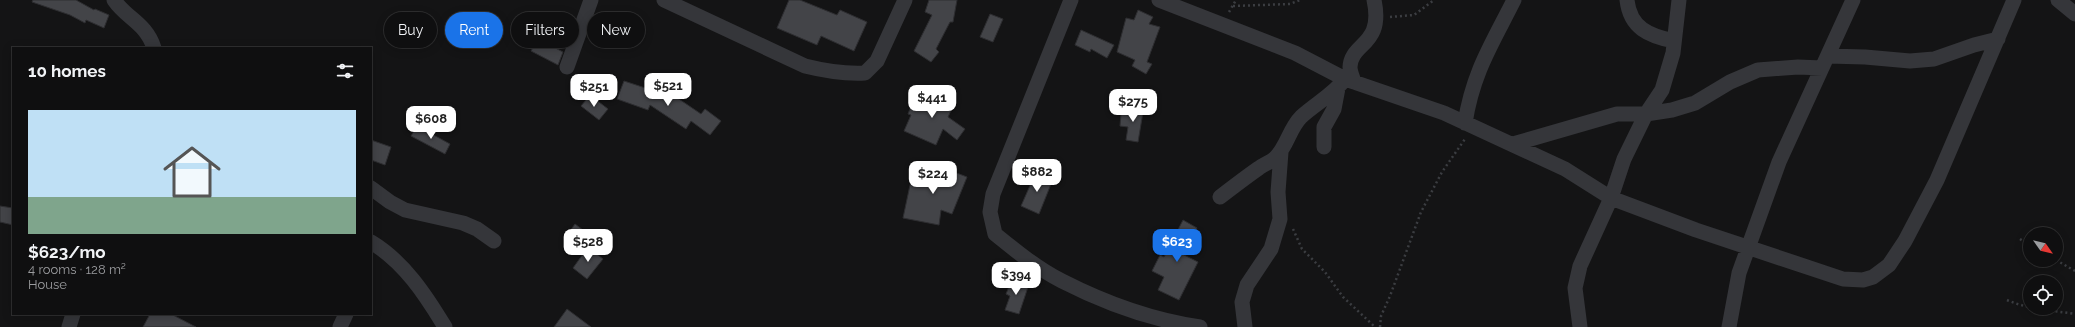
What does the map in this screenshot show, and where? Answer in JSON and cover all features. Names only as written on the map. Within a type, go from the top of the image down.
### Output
[{"type":"street","points":[[114,0],[119,7],[142,26],[152,40],[154,47]]},
{"type":"street","points":[[567,67],[591,0]]},
{"type":"street","points":[[664,0],[805,66],[821,70],[852,73],[865,72],[877,61],[905,0]]},
{"type":"street","points":[[1071,0],[993,194],[990,212],[994,234],[1031,262],[1062,281],[1155,319],[1200,327]]},
{"type":"street","points":[[1159,0],[1295,53],[1346,83],[1444,113],[1565,169],[1611,198],[1696,230],[1749,246],[1843,279],[1863,280],[1873,277],[1889,265],[1905,241],[1937,180],[2014,0]]},
{"type":"street","points":[[1324,147],[1324,127],[1346,83],[1352,61],[1373,34],[1377,14],[1374,0]]},
{"type":"street","points":[[1469,125],[1469,96],[1476,76],[1489,46],[1514,0]]},
{"type":"street","points":[[1627,0],[1632,20],[1654,37],[1674,41]]},
{"type":"street","points":[[1580,327],[1575,288],[1580,266],[1611,198],[1624,159],[1646,114],[1662,90],[1673,53],[1679,0]]},
{"type":"street","points":[[1729,327],[1739,273],[1780,162],[1853,0]]},
{"type":"street","points":[[1513,144],[1617,114],[1646,114],[1672,110],[1695,103],[1730,82],[1758,70],[1798,67],[1864,57],[1910,61],[1934,59],[1974,45],[1998,39]]},
{"type":"street","points":[[1245,327],[1242,302],[1243,297],[1247,285],[1271,249],[1280,219],[1278,192],[1281,152],[1287,136],[1300,118],[1323,98],[1346,83]]},
{"type":"street","points":[[1220,197],[1261,166],[1274,160],[1281,152]]},
{"type":"street","points":[[372,189],[390,202],[405,210],[463,223],[477,229],[494,241]]},
{"type":"street","points":[[372,243],[400,265],[417,283],[445,327]]},
{"type":"street","points":[[69,327],[73,315]]},
{"type":"street","points":[[340,327],[346,315]]},
{"type":"path","points":[[1233,6],[1290,4],[1300,0]]},
{"type":"path","points":[[1376,22],[1391,16],[1414,15],[1434,0]]},
{"type":"path","points":[[1380,327],[1381,316],[1390,296],[1421,212],[1469,125]]},
{"type":"path","points":[[1280,219],[1292,228],[1298,236],[1302,249],[1325,272],[1343,297],[1375,327]]},
{"type":"path","points":[[2063,264],[2075,272]]},
{"type":"path","points":[[2007,300],[2023,307],[2075,314]]},
{"type":"building","points":[[33,0],[76,0],[94,10],[95,9],[109,15],[104,28],[86,20],[85,23],[70,15],[32,2]]},
{"type":"building","points":[[789,0],[800,0],[837,15],[840,10],[867,22],[854,51],[821,36],[817,45],[777,28]]},
{"type":"building","points":[[929,0],[957,0],[953,22],[950,22],[936,49],[939,52],[931,62],[914,51],[932,15],[925,12]]},
{"type":"building","points":[[1138,10],[1153,17],[1149,24],[1160,27],[1147,62],[1152,64],[1146,74],[1132,66],[1135,60],[1117,52],[1126,18],[1134,20]]},
{"type":"building","points":[[990,14],[1003,19],[993,42],[980,37]]},
{"type":"building","points":[[1081,30],[1114,45],[1107,58],[1091,49],[1090,52],[1075,45]]},
{"type":"building","points":[[533,48],[555,48],[563,52],[558,65],[531,51]]},
{"type":"building","points":[[624,81],[679,99],[701,114],[705,109],[721,121],[710,135],[691,121],[686,129],[650,105],[648,110],[617,99]]},
{"type":"building","points":[[925,92],[954,104],[948,117],[965,129],[957,140],[943,129],[936,145],[904,131],[911,115],[908,114],[914,98],[922,100]]},
{"type":"building","points":[[590,95],[608,109],[599,120],[581,106]]},
{"type":"building","points":[[1132,105],[1144,106],[1138,142],[1126,140],[1128,127],[1120,126],[1121,114],[1130,115]]},
{"type":"building","points":[[417,126],[450,144],[445,154],[411,136]]},
{"type":"building","points":[[372,140],[391,147],[385,165],[372,160]]},
{"type":"building","points":[[941,167],[967,177],[952,214],[941,210],[939,225],[903,218],[913,171],[937,176]]},
{"type":"building","points":[[1036,172],[1053,179],[1039,214],[1021,206]]},
{"type":"building","points":[[0,206],[12,208],[12,225],[0,222]]},
{"type":"building","points":[[1183,220],[1197,228],[1182,254],[1198,262],[1179,300],[1158,290],[1164,277],[1152,271],[1160,255],[1164,257]]},
{"type":"building","points":[[575,224],[591,236],[584,247],[567,235]]},
{"type":"building","points":[[588,247],[603,259],[587,279],[573,268]]},
{"type":"building","points":[[1012,279],[1029,284],[1019,314],[1005,310],[1010,296],[1006,294]]},
{"type":"building","points":[[567,309],[591,327],[554,327]]},
{"type":"building","points":[[149,315],[173,315],[196,327],[143,327]]}]
